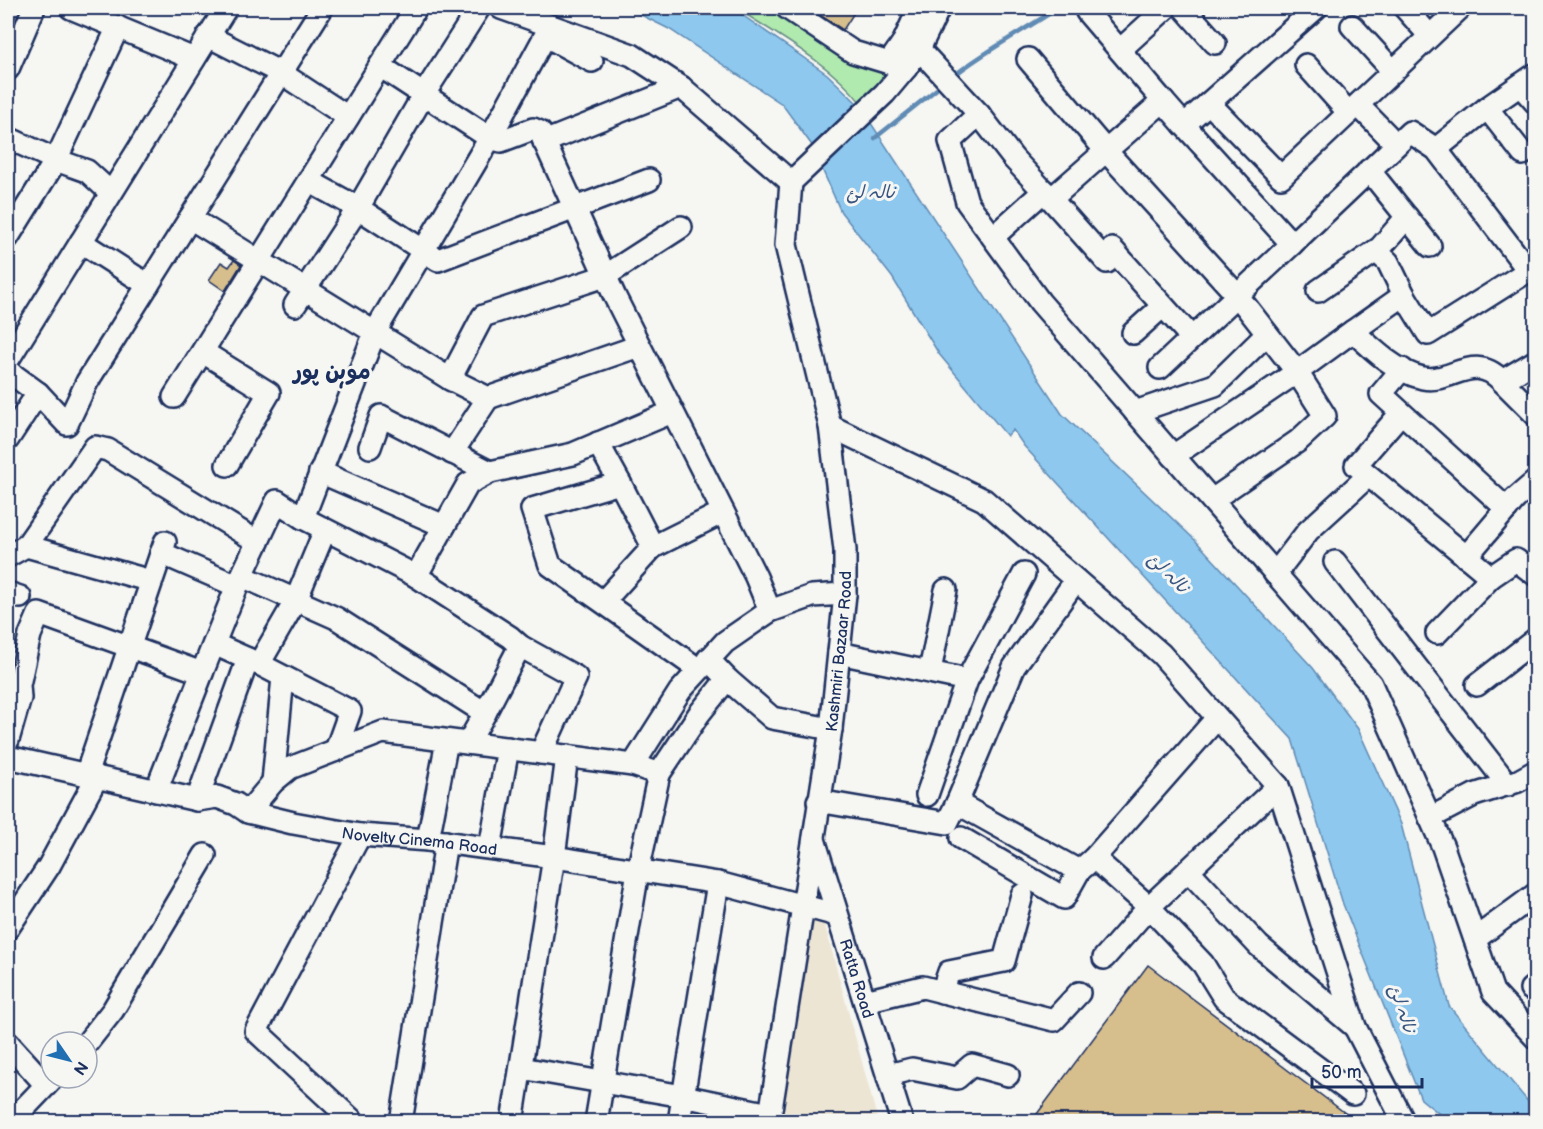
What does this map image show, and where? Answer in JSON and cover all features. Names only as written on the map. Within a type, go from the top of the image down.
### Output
[{"type":"street","points":[[8,69],[34,8]]},
{"type":"street","points":[[72,8],[194,59]]},
{"type":"street","points":[[8,360],[226,8]]},
{"type":"street","points":[[8,371],[38,393],[67,424],[87,382],[322,8]]},
{"type":"street","points":[[174,398],[416,8]]},
{"type":"street","points":[[301,297],[358,208],[424,94],[479,8]]},
{"type":"street","points":[[501,8],[548,31],[592,61]]},
{"type":"street","points":[[787,8],[853,52],[898,66]]},
{"type":"street","points":[[548,31],[632,55],[681,87],[791,182],[885,93],[898,66],[904,41],[919,8]]},
{"type":"street","points":[[898,66],[919,49],[939,8]]},
{"type":"street","points":[[1120,50],[1166,8]]},
{"type":"street","points":[[1184,8],[1215,43]]},
{"type":"street","points":[[1184,125],[1316,8]]},
{"type":"street","points":[[1405,8],[1430,36]]},
{"type":"street","points":[[1209,103],[1281,177],[1460,8]]},
{"type":"street","points":[[1087,12],[1184,125],[1292,244]]},
{"type":"street","points":[[1352,26],[1393,71]]},
{"type":"street","points":[[8,237],[56,160],[118,27]]},
{"type":"street","points":[[303,518],[375,332],[490,138],[548,31]]},
{"type":"street","points":[[208,36],[281,73],[348,117]]},
{"type":"street","points":[[919,49],[1047,195],[1163,306],[1192,338]]},
{"type":"street","points":[[1028,59],[1106,152],[1237,295],[1298,372],[1325,416],[1298,441],[1212,501]]},
{"type":"street","points":[[1306,65],[1353,109],[1396,144]]},
{"type":"street","points":[[380,66],[490,138],[501,141],[533,129],[540,132],[605,276],[756,578],[770,611]]},
{"type":"street","points":[[1436,149],[1487,108],[1528,80],[1536,103]]},
{"type":"street","points":[[544,142],[681,87]]},
{"type":"street","points":[[993,237],[1106,152],[1164,101]]},
{"type":"street","points":[[1487,108],[1522,154]]},
{"type":"street","points":[[974,110],[950,141],[967,202],[1040,302],[1371,684],[1443,847],[1493,992],[1536,1038]]},
{"type":"street","points":[[1160,368],[1410,132],[1436,149],[1532,268],[1428,334],[1404,295],[1388,262],[1376,251]]},
{"type":"street","points":[[8,138],[87,171],[111,193]]},
{"type":"street","points":[[1369,170],[1430,246]]},
{"type":"street","points":[[309,181],[358,208],[438,260],[649,180]]},
{"type":"street","name":"Kashmiri Bazaar Road","points":[[769,1118],[831,729],[845,594],[845,550],[830,426],[786,245],[791,182]]},
{"type":"street","points":[[1318,291],[1376,251],[1407,217]]},
{"type":"street","points":[[190,218],[261,260],[301,297],[375,332],[450,379],[488,398]]},
{"type":"street","points":[[450,379],[483,316],[605,276],[681,227]]},
{"type":"street","points":[[81,242],[148,285]]},
{"type":"street","points":[[1173,456],[1298,372],[1404,295]]},
{"type":"street","points":[[1133,333],[1163,306]]},
{"type":"street","points":[[1353,331],[1378,354],[1402,369],[1426,379],[1468,367],[1493,372],[1536,416]]},
{"type":"street","points":[[1135,412],[1215,385],[1267,334]]},
{"type":"street","points":[[452,453],[488,398],[639,346]]},
{"type":"street","points":[[203,352],[269,393],[227,465]]},
{"type":"street","points":[[1502,381],[1536,361]]},
{"type":"street","points":[[1402,369],[1381,394],[1507,509]]},
{"type":"street","points":[[8,439],[38,393]]},
{"type":"street","points":[[416,576],[468,484],[490,472],[573,454],[672,412]]},
{"type":"street","points":[[1401,413],[1356,465],[1491,577]]},
{"type":"street","points":[[370,447],[381,416],[490,472]]},
{"type":"street","points":[[830,426],[984,500],[1161,654],[1278,786],[1355,1028],[1404,1122]]},
{"type":"street","points":[[598,443],[653,547]]},
{"type":"street","points":[[8,556],[26,546],[95,447],[108,450],[258,542]]},
{"type":"street","points":[[321,472],[444,526]]},
{"type":"street","points":[[1275,574],[1308,531],[1368,476]]},
{"type":"street","points":[[1466,557],[1507,509],[1536,480]]},
{"type":"street","points":[[620,483],[532,509],[550,565],[603,602],[727,679],[772,718],[831,729]]},
{"type":"street","points":[[156,791],[240,581],[278,501],[303,518],[416,576],[510,637],[520,646],[576,677],[542,753]]},
{"type":"street","points":[[603,602],[653,547],[723,512]]},
{"type":"street","points":[[197,800],[253,662],[296,600],[326,530]]},
{"type":"street","points":[[26,546],[151,581]]},
{"type":"street","points":[[8,928],[49,866],[91,776],[129,646],[163,548],[336,618],[485,713]]},
{"type":"street","points":[[1437,633],[1491,577],[1516,560],[1536,575]]},
{"type":"street","points":[[1335,562],[1508,785]]},
{"type":"street","points":[[927,795],[967,680],[1024,574]]},
{"type":"street","points":[[818,801],[947,823],[1014,667],[1076,580]]},
{"type":"street","points":[[930,671],[946,590]]},
{"type":"street","points":[[633,765],[680,691],[725,642],[770,611],[812,596],[845,594]]},
{"type":"street","points":[[8,740],[20,698],[19,685],[30,635],[39,614],[202,673]]},
{"type":"street","points":[[1477,685],[1536,639]]},
{"type":"street","points":[[214,644],[350,711],[336,750]]},
{"type":"street","points":[[401,1122],[437,841],[458,742],[485,713],[520,646]]},
{"type":"street","points":[[838,653],[967,680]]},
{"type":"street","points":[[273,782],[283,677]]},
{"type":"street","points":[[596,1122],[639,871],[659,774],[699,714],[727,679]]},
{"type":"street","points":[[961,838],[1064,898],[1086,865],[1218,718]]},
{"type":"street","points":[[248,812],[273,782],[290,768],[383,732],[633,765],[659,774]]},
{"type":"street","points":[[490,848],[508,748]]},
{"type":"street","points":[[512,1122],[554,856],[567,756]]},
{"type":"street","name":"Novelty Cinema Road","points":[[8,757],[197,800],[217,797],[236,804],[248,812],[292,823],[360,835],[437,841],[554,856],[718,883],[837,915]]},
{"type":"street","points":[[1430,818],[1474,795],[1508,785],[1536,771]]},
{"type":"street","points":[[1104,958],[1149,907],[1278,786]]},
{"type":"street","points":[[957,803],[1086,865],[1149,907],[1203,964],[1224,998],[1353,1094]]},
{"type":"street","points":[[354,1122],[256,1031],[360,835]]},
{"type":"street","name":"Ratta Road","points":[[813,836],[902,1122]]},
{"type":"street","points":[[97,1030],[113,1010],[206,855]]},
{"type":"street","points":[[1188,870],[1259,946],[1355,1028]]},
{"type":"street","points":[[679,1122],[718,883]]},
{"type":"street","points":[[1475,939],[1536,894]]},
{"type":"street","points":[[942,992],[949,972],[1004,961],[1022,895]]},
{"type":"street","points":[[865,1001],[923,987],[1054,1020],[1079,993]]},
{"type":"street","points":[[8,1042],[39,1071]]},
{"type":"street","points":[[888,1076],[912,1069],[957,1078],[972,1065],[1008,1075]]},
{"type":"street","points":[[521,1068],[683,1096],[769,1118]]},
{"type":"street","points":[[11,1122],[41,1090]]},
{"type":"shaded area","points":[[809,921],[824,922],[878,1121],[774,1122]]},
{"type":"green space","points":[[736,8],[782,8],[891,72],[861,103],[819,63]]},
{"type":"water","name":"نالہ لئ","points":[[627,8],[732,8],[827,74],[859,105],[1062,414],[1195,540],[1313,668],[1358,729],[1401,824],[1449,1006],[1535,1110],[1535,1121],[1448,1121],[1421,1099],[1343,904],[1292,739],[1024,446],[1013,430],[1007,436],[939,354],[892,277],[841,212],[811,144],[782,104],[669,29]]},
{"type":"building","points":[[809,8],[857,8],[843,30]]},
{"type":"building","points":[[234,260],[241,265],[225,291],[209,280],[221,262],[229,267]]},
{"type":"building","points":[[1148,965],[1357,1122],[1031,1122]]},
{"type":"waterway","points":[[952,77],[1058,8]]},
{"type":"waterway","points":[[875,138],[943,84]]},
{"type":"district","name":"موہن پور","points":[[332,371]]}]
